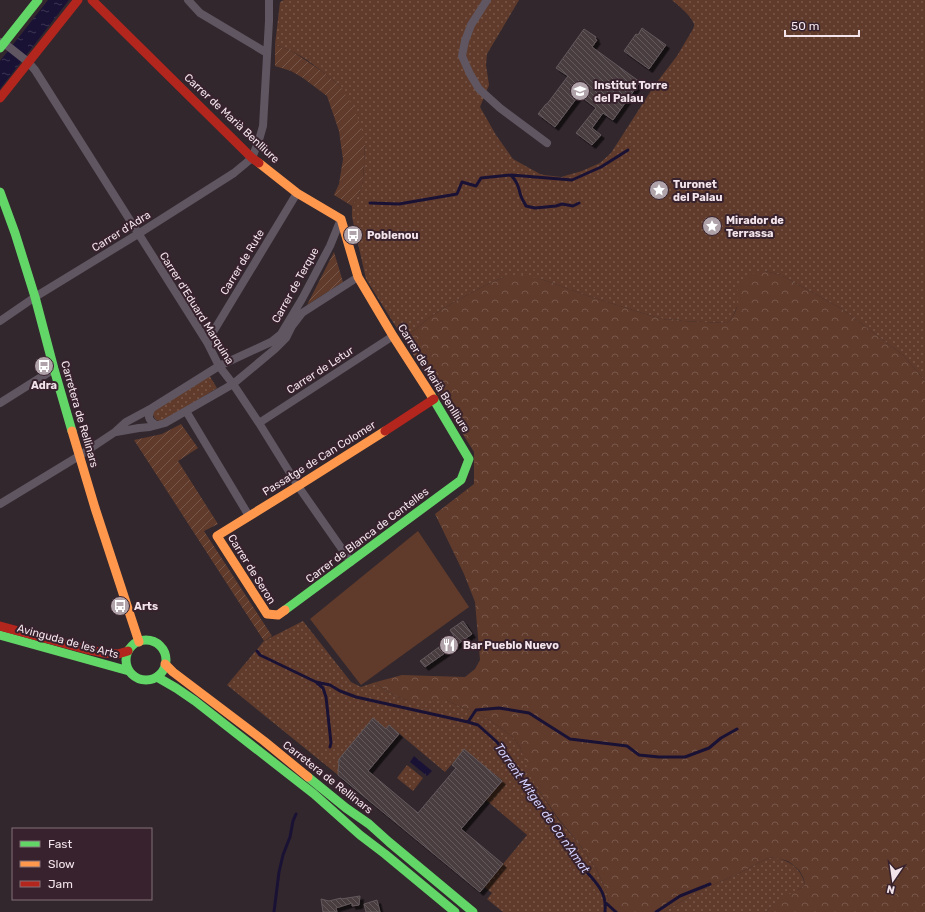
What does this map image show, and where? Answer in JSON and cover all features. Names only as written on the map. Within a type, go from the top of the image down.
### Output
[{"type":"street","points":[[28,0],[28,12]]},
{"type":"street","points":[[1,44],[38,0]]},
{"type":"street","points":[[0,98],[78,0]]},
{"type":"street","name":"Carrer de Marià Benlliure","points":[[92,0],[252,158],[297,193],[340,219],[347,237],[358,277],[393,336],[434,399],[469,459]]},
{"type":"street","points":[[188,0],[200,13],[267,53]]},
{"type":"street","points":[[487,0],[472,25],[465,41],[462,56],[479,89],[500,108],[547,143]]},
{"type":"street","points":[[252,158],[263,126],[269,21],[267,1]]},
{"type":"street","name":"Carrer d'Eduard Marquina","points":[[1,44],[28,62],[35,70],[206,342],[219,366],[233,384],[298,486],[351,562]]},
{"type":"street","name":"Carrer d'Adra","points":[[0,321],[35,297],[234,173],[252,158]]},
{"type":"street","name":"Carretera de Rellinars","points":[[0,192],[15,233],[35,297],[54,369],[97,515],[139,642]]},
{"type":"street","name":"Carrer de Rute","points":[[206,342],[297,193]]},
{"type":"street","name":"Carrer de Terque","points":[[0,504],[79,456],[115,432],[126,422],[152,408],[219,366],[271,342],[281,334],[302,299],[330,246],[340,219]]},
{"type":"street","name":"Carrer de Terque","points":[[115,432],[164,423],[233,384],[286,338],[292,326],[302,313],[358,277]]},
{"type":"street","name":"Carrer de Letur","points":[[259,423],[393,336]]},
{"type":"street","points":[[0,403],[54,369]]},
{"type":"street","name":"Passatge de Can Colomer","points":[[218,536],[434,399]]},
{"type":"street","points":[[152,408],[149,413],[149,418],[151,422],[156,425]]},
{"type":"street","points":[[186,411],[249,516]]},
{"type":"street","name":"Carrer de Blanca de Centelles","points":[[267,614],[278,615],[461,480],[469,459]]},
{"type":"street","name":"Carrer de Seron","points":[[218,536],[267,614]]},
{"type":"street","name":"Avinguda de les Arts","points":[[0,626],[91,650],[118,654],[128,651]]},
{"type":"street","name":"Avinguda de les Arts","points":[[0,635],[129,671]]},
{"type":"street","points":[[144,640],[157,644],[161,647],[165,655],[165,664],[162,671],[153,679],[142,680],[132,675],[129,671],[126,656],[131,647],[139,642],[144,640]]},
{"type":"street","name":"Carretera de Rellinars","points":[[165,664],[173,672],[264,741],[346,808],[368,824],[473,912]]},
{"type":"street","name":"Carretera de Rellinars","points":[[157,676],[195,701],[314,794],[360,835],[455,912]]},
{"type":"green space","points":[[284,0],[519,0],[487,54],[486,65],[489,85],[480,107],[496,135],[513,159],[540,174],[561,177],[582,171],[600,163],[611,153],[654,86],[677,56],[694,25],[692,19],[672,0],[925,0],[925,381],[903,355],[842,309],[781,275],[765,271],[757,271],[742,296],[733,316],[727,323],[682,321],[675,319],[667,320],[588,296],[541,279],[504,277],[452,303],[430,317],[403,338],[366,279],[352,217],[352,206],[359,194],[363,181],[365,143],[340,86],[307,60],[292,51],[275,45],[280,2]]},
{"type":"green space","points":[[275,45],[292,51],[323,72],[340,86],[351,103],[360,123],[365,143],[363,181],[359,194],[352,206],[334,195],[339,184],[343,159],[339,131],[327,96],[291,71],[275,66]]},
{"type":"green space","points":[[334,252],[343,282],[307,305]]},
{"type":"green space","points":[[757,271],[765,271],[781,275],[842,309],[903,355],[925,381],[925,912],[766,912],[778,901],[798,890],[805,884],[799,870],[788,861],[773,857],[696,892],[664,912],[612,912],[606,891],[597,870],[539,791],[529,773],[520,747],[513,737],[479,714],[447,700],[407,700],[395,696],[379,686],[376,682],[402,675],[465,677],[475,669],[480,660],[475,602],[464,574],[435,514],[474,484],[474,452],[403,338],[430,317],[452,303],[490,283],[504,277],[518,274],[541,279],[588,296],[667,320],[675,319],[682,321],[727,323],[736,310],[738,285]]},
{"type":"green space","points":[[209,375],[217,388],[165,420],[156,420],[153,415],[154,411]]},
{"type":"green space","points":[[181,424],[198,448],[178,461],[218,524],[204,531],[272,636],[264,641],[134,440],[162,434]]},
{"type":"green space","points":[[418,531],[469,607],[361,685],[310,619]]},
{"type":"green space","points":[[303,621],[351,682],[361,687],[376,682],[379,686],[395,696],[407,700],[447,700],[479,714],[513,737],[520,747],[539,791],[558,819],[580,845],[597,870],[606,891],[612,912],[503,912],[487,899],[492,893],[484,887],[527,835],[486,800],[502,780],[464,750],[445,772],[389,725],[386,729],[373,718],[339,759],[338,775],[227,685],[264,641]]},
{"type":"green space","points":[[407,765],[423,778],[413,791],[397,778]]},
{"type":"green space","points":[[773,857],[794,866],[800,873],[805,884],[776,903],[766,912],[664,912],[696,892]]},
{"type":"water","points":[[48,0],[69,0],[0,89],[0,61]]},
{"type":"water","points":[[414,756],[432,771],[427,776],[410,762]]},
{"type":"building","points":[[642,28],[666,45],[649,69],[624,51]]},
{"type":"building","points":[[584,29],[596,37],[595,39],[597,40],[592,47],[640,82],[613,120],[603,113],[592,128],[601,135],[592,145],[576,133],[596,108],[579,95],[555,127],[538,114],[568,76],[556,68]]},
{"type":"building","points":[[463,621],[472,634],[425,667],[420,661],[454,636],[450,630]]},
{"type":"building","points":[[373,718],[386,729],[389,725],[399,734],[368,771],[418,813],[456,768],[452,765],[464,749],[502,781],[461,829],[503,864],[480,892],[338,775],[339,759]]},
{"type":"building","points":[[360,896],[359,905],[352,906],[352,903],[336,908],[337,912],[323,912],[321,899],[329,901]]},
{"type":"building","points":[[377,900],[380,912],[366,912],[364,904]]},
{"type":"waterway","points":[[370,203],[399,204],[457,194],[462,182],[476,186],[481,178],[511,175],[572,180],[601,167],[628,150]]},
{"type":"waterway","points":[[511,175],[517,184],[521,197],[526,206],[535,208],[562,204],[573,206],[579,203]]},
{"type":"waterway","name":"Torrent Mitger de Ca n'Amat","points":[[257,651],[260,655],[316,682],[330,685],[340,691],[356,697],[478,725],[497,742],[585,870],[600,889],[603,894],[605,912]]},
{"type":"waterway","points":[[317,683],[323,688],[326,697],[331,743],[330,747]]},
{"type":"waterway","points":[[468,722],[476,710],[499,708],[529,713],[570,739],[627,746],[639,755],[659,757],[685,757],[709,748],[721,738],[737,729]]},
{"type":"waterway","points":[[274,912],[279,872],[296,814]]},
{"type":"waterway","points":[[656,912],[680,896],[710,884]]},
{"type":"waterway","points":[[606,903],[616,912]]},
{"type":"traffic: fast","points":[[0,48],[38,0]]},
{"type":"traffic: fast","points":[[0,192],[15,233],[35,297],[72,431]]},
{"type":"traffic: fast","points":[[285,610],[461,480],[469,459],[431,395]]},
{"type":"traffic: fast","points":[[0,635],[129,671]]},
{"type":"traffic: fast","points":[[146,640],[154,642],[160,646],[164,652],[166,660],[164,668],[160,674],[154,678],[146,680],[138,678],[132,674],[128,668],[126,660],[128,652],[132,646],[138,642],[146,640]]},
{"type":"traffic: fast","points":[[157,677],[195,701],[314,794],[360,835],[455,912]]},
{"type":"traffic: fast","points":[[308,777],[346,808],[369,824],[473,912]]},
{"type":"traffic: slow","points":[[259,163],[297,193],[341,219],[358,277],[393,336],[431,395]]},
{"type":"traffic: slow","points":[[72,431],[95,508],[139,642]]},
{"type":"traffic: slow","points":[[285,610],[278,615],[267,614],[217,536],[385,431]]},
{"type":"traffic: slow","points":[[165,664],[173,672],[264,741],[308,777]]},
{"type":"traffic: jam","points":[[0,98],[78,0]]},
{"type":"traffic: jam","points":[[92,0],[252,158],[259,163]]},
{"type":"traffic: jam","points":[[385,431],[434,399]]},
{"type":"traffic: jam","points":[[0,626],[104,653],[118,654],[128,651]]},
{"type":"place","name":"Institut Torre del Palau","points":[[580,91]]},
{"type":"place","name":"Turonet del Palau","points":[[659,190]]},
{"type":"place","name":"Mirador de Terrassa","points":[[712,226]]},
{"type":"place","name":"Poblenou","points":[[353,235]]},
{"type":"place","name":"Adra","points":[[44,366]]},
{"type":"place","name":"Arts","points":[[120,606]]},
{"type":"place","name":"Bar Pueblo Nuevo","points":[[449,645]]}]
